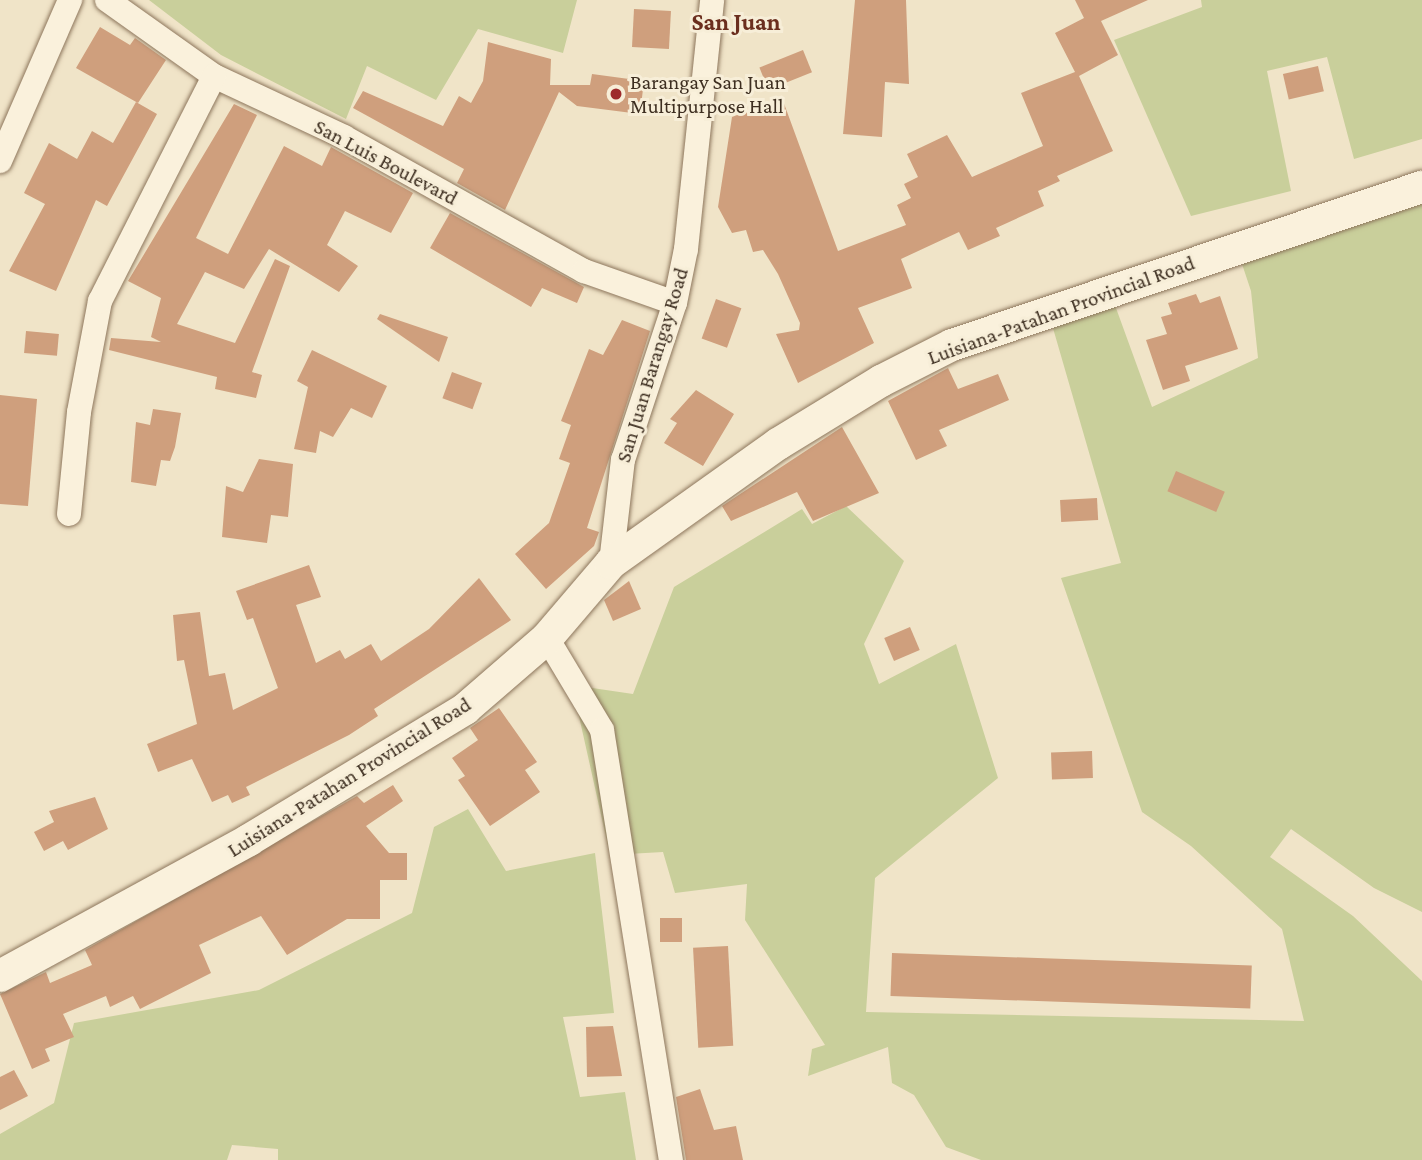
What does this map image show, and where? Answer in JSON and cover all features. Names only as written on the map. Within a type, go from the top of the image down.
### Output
[{"type":"street","points":[[0,161],[70,0]]},
{"type":"street","name":"San Luis Boulevard","points":[[107,0],[214,76],[344,136],[584,271],[675,303]]},
{"type":"street","name":"San Juan Barangay Road","points":[[611,564],[623,460],[675,303],[712,0]]},
{"type":"street","points":[[69,514],[83,386],[100,301],[214,76]]},
{"type":"street","name":"Luisiana-Patahan Provincial Road","points":[[0,976],[249,840],[465,709],[547,638],[611,564],[778,444],[952,345],[1422,187]]},
{"type":"street","points":[[547,638],[602,730],[671,1160]]},
{"type":"green space","points":[[149,0],[577,0],[563,53],[478,29],[436,100],[367,66],[346,119],[221,55]]},
{"type":"green space","points":[[1201,0],[1422,0],[1422,139],[1354,159],[1327,57],[1267,71],[1291,191],[1191,216],[1114,40],[1202,7]]},
{"type":"green space","points":[[1422,172],[1422,912],[1374,888],[1291,829],[1270,857],[1353,916],[1422,981],[1422,1160],[981,1160],[946,1147],[914,1095],[892,1083],[888,1047],[808,1076],[812,1049],[825,1045],[745,920],[747,884],[675,893],[663,852],[610,855],[572,685],[633,694],[674,587],[802,509],[812,524],[846,506],[904,561],[864,644],[879,684],[956,644],[998,778],[875,878],[866,1012],[1304,1021],[1282,929],[1191,846],[1142,812],[1061,578],[1121,563],[1046,304],[1108,286],[1152,407],[1258,358],[1251,291],[1232,234]]},
{"type":"green space","points":[[468,809],[506,871],[595,853],[614,1013],[563,1017],[580,1097],[625,1092],[636,1160],[278,1160],[278,1149],[232,1145],[227,1160],[0,1160],[0,1134],[54,1103],[74,1023],[259,990],[412,913],[434,827]]},
{"type":"building","points":[[855,0],[906,0],[909,84],[885,82],[882,137],[843,134]]},
{"type":"building","points":[[1075,0],[1148,0],[1101,21],[1118,55],[1079,76],[1113,151],[1057,176],[1060,181],[1038,191],[1044,206],[996,228],[1000,236],[968,250],[959,232],[901,259],[912,288],[858,308],[874,343],[798,383],[776,334],[799,330],[800,323],[778,274],[763,250],[753,252],[746,230],[732,233],[718,207],[732,117],[782,98],[838,251],[906,225],[897,205],[911,198],[904,184],[918,177],[907,154],[947,135],[972,177],[1043,146],[1021,93],[1075,72],[1055,33],[1084,18]]},
{"type":"building","points":[[634,9],[671,11],[669,49],[632,47]]},
{"type":"building","points":[[100,27],[130,45],[135,38],[166,60],[138,103],[76,68]]},
{"type":"building","points":[[488,42],[551,59],[550,85],[590,85],[592,74],[644,81],[640,114],[577,106],[559,92],[505,210],[457,183],[464,169],[353,108],[363,91],[443,126],[459,96],[471,103],[483,81]]},
{"type":"building","points":[[803,50],[812,72],[768,90],[759,68]]},
{"type":"building","points":[[1318,66],[1324,91],[1289,99],[1283,74]]},
{"type":"building","points":[[136,102],[157,114],[107,206],[96,200],[56,291],[9,271],[45,204],[24,193],[49,143],[77,159],[92,131],[113,143]]},
{"type":"building","points":[[234,104],[257,115],[196,238],[228,254],[284,146],[322,166],[331,147],[413,193],[391,233],[345,211],[327,245],[358,266],[339,292],[269,249],[244,289],[205,272],[177,324],[235,343],[275,259],[290,266],[252,372],[262,375],[256,398],[215,389],[217,377],[109,350],[111,338],[161,342],[151,337],[161,298],[128,281]]},
{"type":"building","points":[[450,213],[584,287],[577,303],[542,288],[531,307],[430,248]]},
{"type":"building","points":[[1196,294],[1200,303],[1220,296],[1238,349],[1185,366],[1190,381],[1163,390],[1146,340],[1167,334],[1161,317],[1172,314],[1168,303]]},
{"type":"building","points":[[716,299],[741,308],[727,348],[702,338]]},
{"type":"building","points":[[380,314],[448,337],[439,362],[377,319]]},
{"type":"building","points":[[622,320],[650,331],[587,528],[599,532],[594,546],[546,589],[515,554],[549,523],[570,463],[559,459],[571,425],[561,421],[589,349],[603,355]]},
{"type":"building","points":[[26,331],[59,334],[57,356],[24,353]]},
{"type":"building","points":[[312,350],[387,386],[372,418],[351,408],[333,437],[320,431],[316,453],[294,449],[308,387],[297,381]]},
{"type":"building","points":[[948,368],[958,389],[998,374],[1009,400],[939,430],[947,446],[916,460],[888,401]]},
{"type":"building","points":[[452,372],[482,383],[472,409],[442,398]]},
{"type":"building","points":[[696,390],[734,414],[703,466],[664,443],[677,423],[670,419]]},
{"type":"building","points":[[0,395],[37,399],[28,506],[0,504]]},
{"type":"building","points":[[153,409],[181,413],[175,447],[170,461],[161,460],[156,486],[131,482],[136,422],[150,425]]},
{"type":"building","points":[[842,427],[879,493],[813,521],[797,492],[731,521],[722,506]]},
{"type":"building","points":[[259,459],[293,464],[288,517],[271,515],[267,543],[222,537],[226,486],[243,492]]},
{"type":"building","points":[[1176,471],[1225,492],[1216,512],[1167,491]]},
{"type":"building","points":[[1097,498],[1098,520],[1061,522],[1060,500]]},
{"type":"building","points":[[309,565],[321,597],[296,605],[316,663],[340,650],[345,659],[371,644],[381,661],[429,629],[479,578],[511,620],[374,709],[378,716],[349,735],[246,787],[250,795],[232,803],[228,795],[212,802],[192,759],[158,772],[147,744],[197,724],[184,660],[177,661],[173,615],[200,612],[209,676],[225,673],[233,710],[278,688],[253,618],[247,620],[236,591]]},
{"type":"building","points":[[629,581],[641,609],[613,621],[604,600]]},
{"type":"building","points":[[910,627],[920,650],[894,661],[884,638]]},
{"type":"building","points":[[499,708],[537,762],[525,770],[540,792],[490,826],[458,780],[465,776],[452,758],[478,740],[470,728]]},
{"type":"building","points":[[1092,751],[1093,778],[1052,779],[1051,752]]},
{"type":"building","points":[[393,785],[403,801],[366,826],[389,853],[407,853],[407,880],[380,880],[380,919],[347,919],[287,955],[261,916],[199,945],[211,973],[140,1009],[133,996],[110,1007],[106,996],[63,1014],[74,1037],[45,1049],[50,1061],[32,1069],[0,994],[46,972],[50,983],[92,965],[85,950],[357,796],[364,803]]},
{"type":"building","points":[[95,797],[108,829],[68,850],[63,841],[44,851],[34,832],[54,822],[49,811]]},
{"type":"building","points":[[660,918],[682,918],[682,942],[660,942]]},
{"type":"building","points":[[728,946],[733,1046],[698,1048],[693,948]]},
{"type":"building","points":[[892,953],[1252,966],[1250,1009],[890,996]]},
{"type":"building","points":[[613,1026],[622,1076],[587,1077],[586,1027]]},
{"type":"building","points":[[14,1070],[28,1096],[0,1110],[0,1077]]},
{"type":"building","points":[[700,1089],[714,1130],[736,1126],[743,1160],[686,1160],[676,1097]]},
{"type":"place","name":"Barangay San Juan Multipurpose Hall","points":[[616,94]]},
{"type":"district","name":"San Juan","points":[[736,22]]}]
